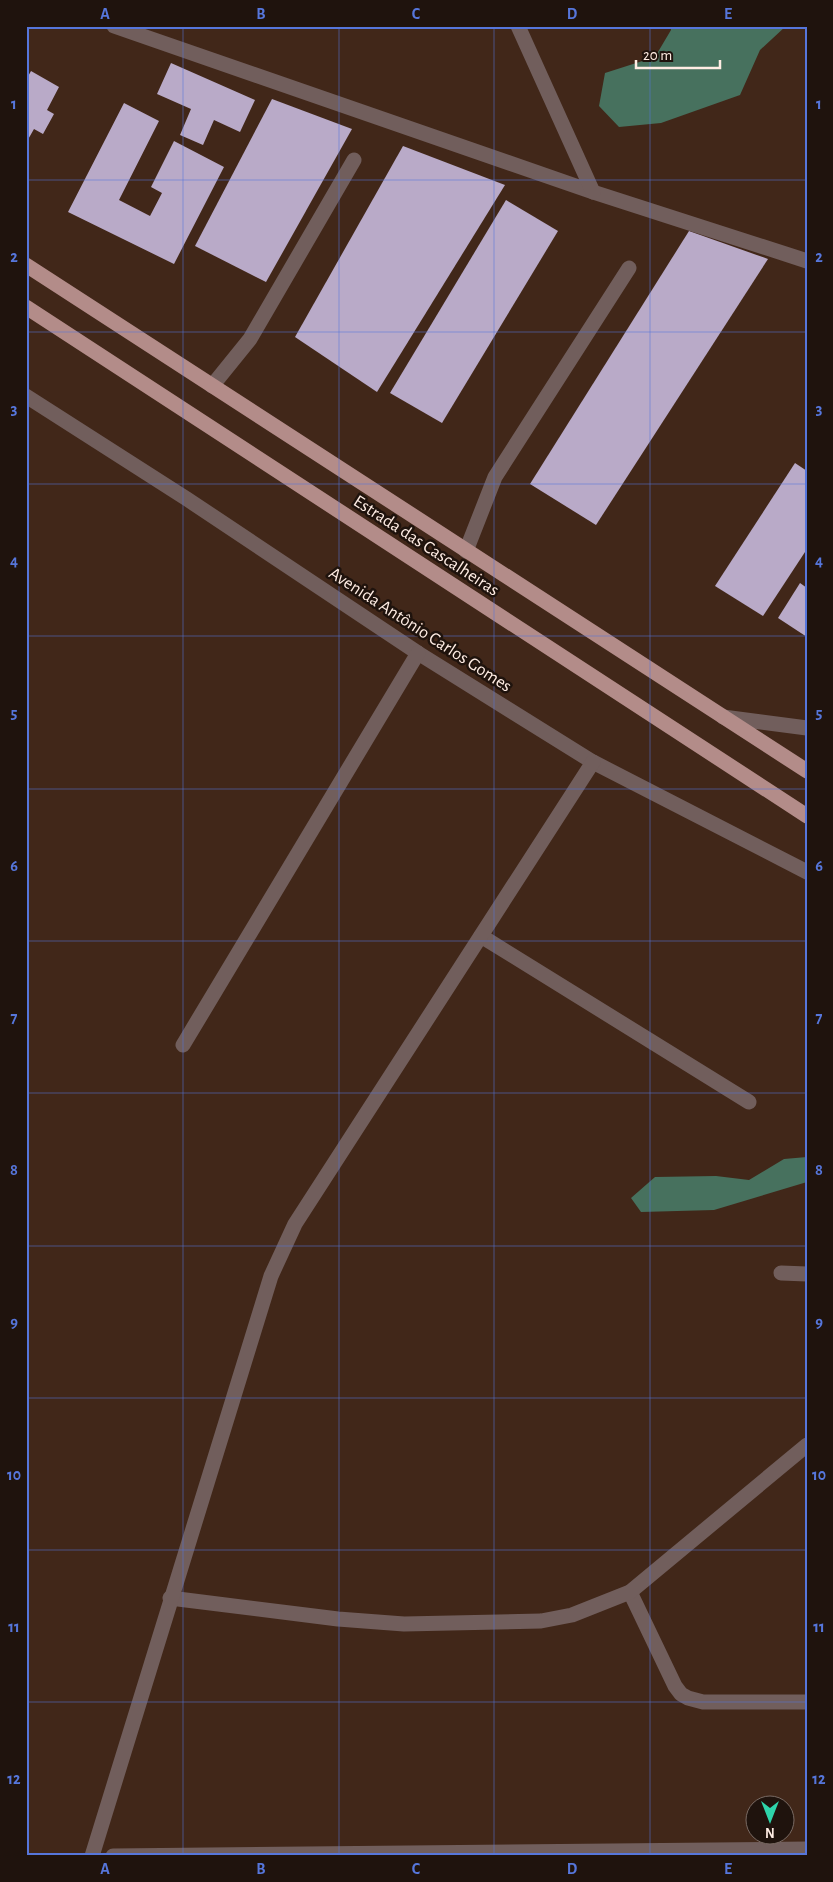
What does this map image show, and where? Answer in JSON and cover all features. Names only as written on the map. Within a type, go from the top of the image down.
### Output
[{"type":"main road","name":"Estrada das Cascalheiras","points":[[26,265],[807,771]]},
{"type":"main road","name":"Estrada das Cascalheiras","points":[[26,306],[200,422],[807,816]]},
{"type":"street","points":[[114,26],[593,192],[807,261]]},
{"type":"street","points":[[518,26],[593,192]]},
{"type":"street","points":[[212,386],[250,339],[354,160]]},
{"type":"street","points":[[466,551],[495,477],[629,268]]},
{"type":"street","name":"Avenida Antônio Carlos Gomes","points":[[28,400],[187,499],[418,653],[593,762],[807,872]]},
{"type":"street","points":[[183,1045],[418,653]]},
{"type":"street","points":[[723,717],[807,728]]},
{"type":"street","points":[[92,1856],[170,1598],[271,1276],[282,1251],[295,1224],[593,762]]},
{"type":"street","points":[[481,936],[749,1102]]},
{"type":"street","points":[[781,1273],[807,1274]]},
{"type":"street","points":[[170,1598],[338,1619],[404,1624],[541,1621],[572,1615],[630,1592],[807,1445]]},
{"type":"street","points":[[630,1592],[669,1675],[681,1694],[703,1702],[807,1702]]},
{"type":"street","points":[[113,1856],[698,1853],[807,1849]]},
{"type":"green space","points":[[671,26],[786,26],[760,50],[740,95],[661,123],[619,127],[599,106],[605,73],[655,57],[671,30]]},
{"type":"green space","points":[[807,1157],[807,1182],[714,1210],[641,1212],[631,1198],[655,1177],[716,1176],[749,1180],[784,1159]]},
{"type":"building","points":[[171,63],[255,100],[240,132],[214,120],[203,145],[180,135],[191,109],[157,94]]},
{"type":"building","points":[[31,71],[59,87],[47,110],[54,114],[43,134],[34,129],[26,143],[26,80]]},
{"type":"building","points":[[272,99],[352,129],[266,282],[195,246]]},
{"type":"building","points":[[124,103],[159,121],[119,200],[150,216],[162,193],[151,187],[174,141],[224,167],[174,264],[68,212]]},
{"type":"building","points":[[403,146],[505,185],[377,392],[295,337]]},
{"type":"building","points":[[506,200],[558,231],[442,423],[390,393]]},
{"type":"building","points":[[689,231],[768,259],[596,525],[530,484]]},
{"type":"building","points":[[795,463],[807,471],[807,549],[763,616],[715,586]]},
{"type":"building","points":[[800,583],[807,588],[807,637],[778,618]]}]
